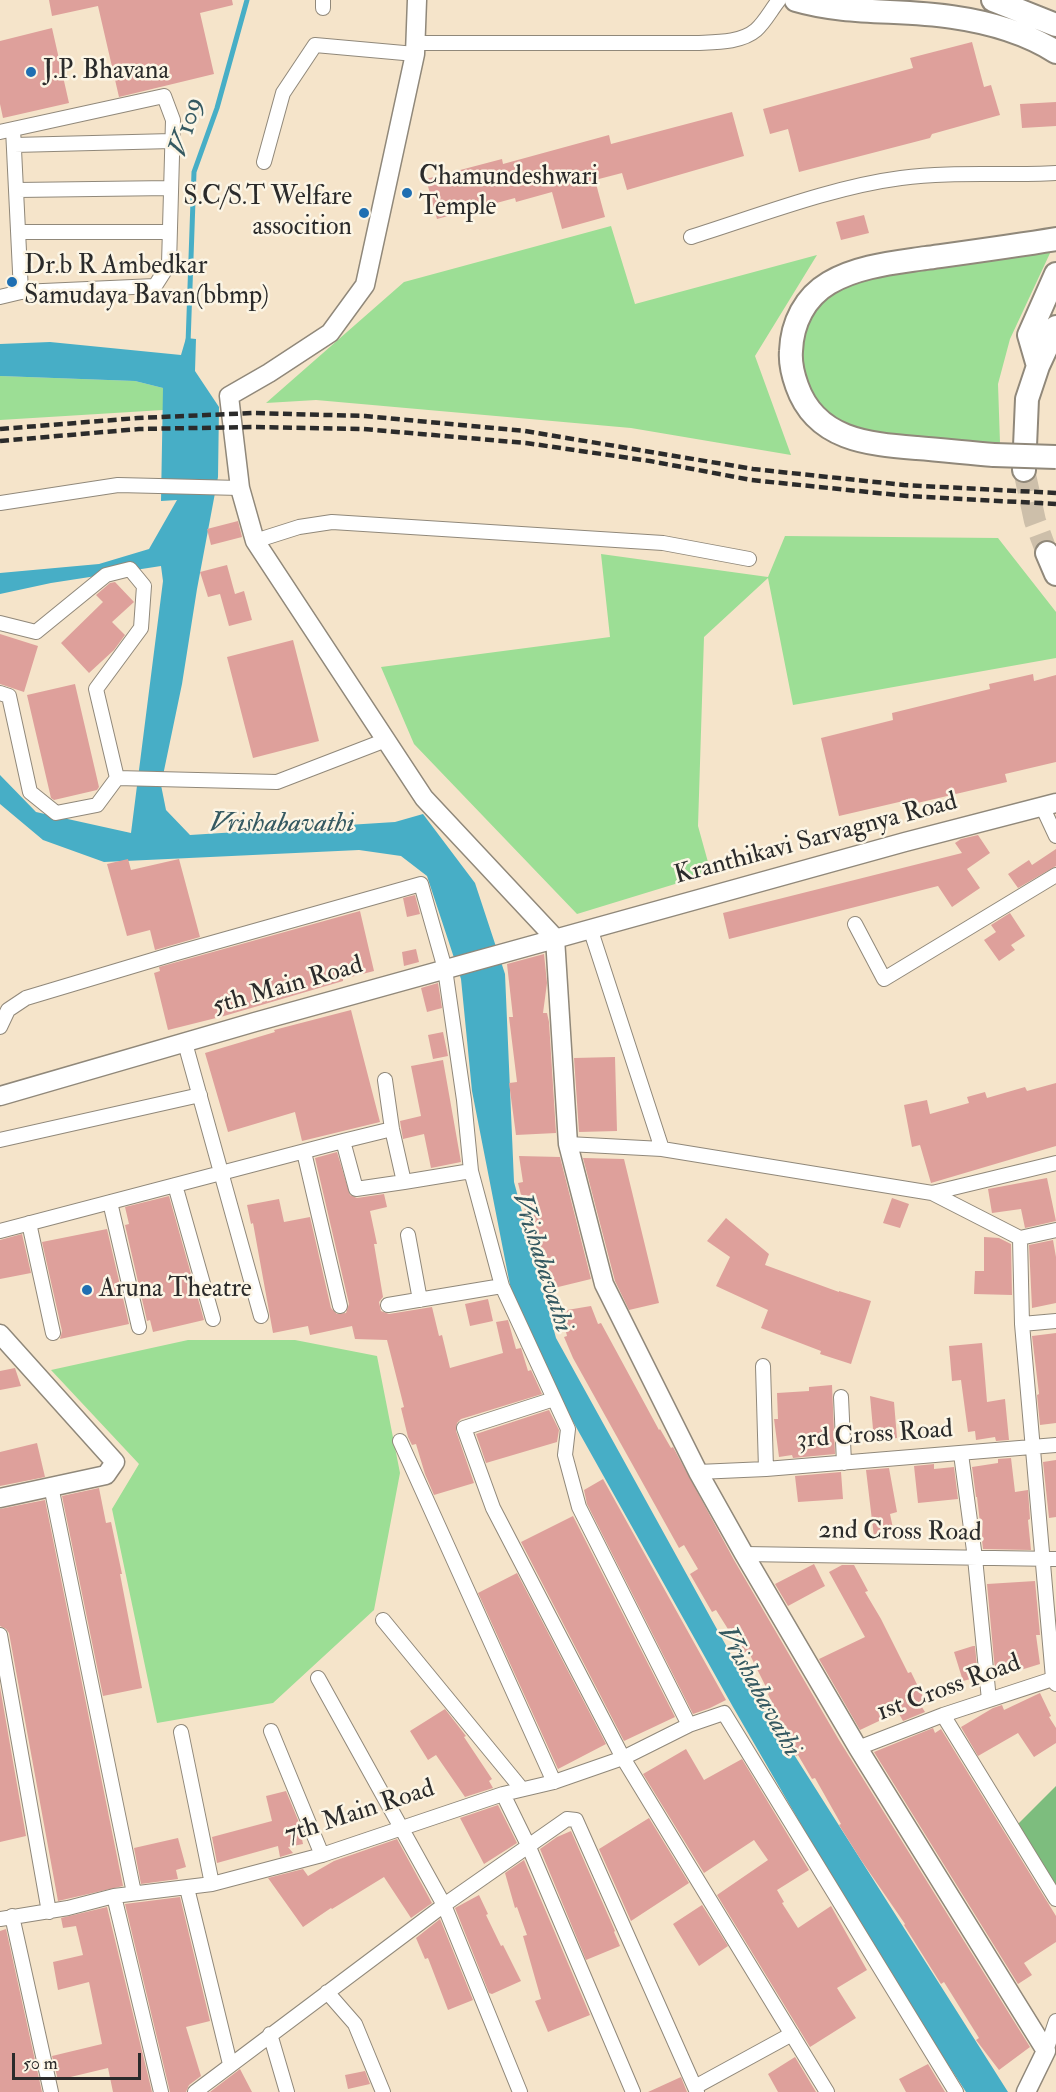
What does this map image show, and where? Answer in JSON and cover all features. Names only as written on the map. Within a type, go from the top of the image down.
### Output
[{"type":"main road","points":[[796,0],[817,6],[855,11],[951,17],[986,24],[1042,44],[1056,52]]},
{"type":"main road","points":[[993,0],[1056,25]]},
{"type":"main road","points":[[1056,238],[862,269],[830,282],[806,304],[796,320],[790,356],[793,377],[802,400],[815,417],[832,430],[853,439],[876,444],[994,455],[1056,457]]},
{"type":"main road","points":[[1038,366],[1029,335],[1056,274]]},
{"type":"main road","points":[[1024,470],[1027,399],[1038,366],[1056,327]]},
{"type":"main road","points":[[1047,553],[1056,574]]},
{"type":"street","points":[[417,0],[415,49],[365,285],[330,333],[229,396],[240,488],[255,541],[424,798],[555,938],[568,1144],[604,1284],[698,1472],[744,1554],[858,1748],[1046,2051]]},
{"type":"street","points":[[264,162],[283,93],[315,45],[415,49],[696,43],[731,40],[749,35],[757,29],[778,0]]},
{"type":"street","points":[[0,297],[21,292],[154,286],[169,264],[172,120],[164,96],[6,130],[14,144],[21,292]]},
{"type":"street","points":[[14,144],[172,141]]},
{"type":"street","points":[[691,237],[853,187],[900,178],[944,174],[1056,173]]},
{"type":"street","points":[[16,190],[171,188]]},
{"type":"street","points":[[19,232],[169,232]]},
{"type":"street","points":[[0,503],[118,485],[240,488]]},
{"type":"street","points":[[255,541],[299,527],[332,522],[663,543],[749,559]]},
{"type":"street","points":[[0,623],[36,632],[106,575],[130,568],[144,586],[141,628],[96,689],[117,778],[98,805],[56,813],[30,792],[9,696],[0,693]]},
{"type":"street","points":[[117,778],[277,782],[386,740]]},
{"type":"street","points":[[1049,805],[1056,836]]},
{"type":"street","name":"Kranthikavi Sarvagnya Road","points":[[590,928],[1049,805]]},
{"type":"street","points":[[855,924],[884,979],[1056,875]]},
{"type":"street","points":[[0,1027],[8,1010],[26,998],[421,884],[445,969],[464,1100],[471,1171],[502,1286],[568,1429],[565,1455],[579,1506],[689,1725]]},
{"type":"street","points":[[590,928],[662,1149]]},
{"type":"street","name":"5th Main Road","points":[[0,1096],[590,928]]},
{"type":"street","points":[[185,1043],[261,1317]]},
{"type":"street","points":[[385,1080],[392,1130],[404,1182]]},
{"type":"street","points":[[0,1140],[200,1095]]},
{"type":"street","points":[[0,1231],[392,1130]]},
{"type":"street","points":[[343,1141],[356,1189],[471,1171]]},
{"type":"street","points":[[568,1144],[662,1149],[932,1193],[1020,1238],[1056,1230]]},
{"type":"street","points":[[304,1152],[340,1306]]},
{"type":"street","points":[[932,1193],[1056,1163]]},
{"type":"street","points":[[175,1185],[213,1319]]},
{"type":"street","points":[[110,1202],[139,1326]]},
{"type":"street","points":[[29,1223],[53,1333]]},
{"type":"street","points":[[408,1235],[420,1300]]},
{"type":"street","points":[[1020,1238],[1022,1324],[1033,1448],[1049,1559],[1055,1680]]},
{"type":"street","points":[[388,1305],[502,1286]]},
{"type":"street","points":[[1022,1324],[1056,1321]]},
{"type":"street","points":[[0,1334],[115,1462],[106,1475],[0,1497]]},
{"type":"street","points":[[763,1366],[766,1468]]},
{"type":"street","points":[[841,1396],[844,1463]]},
{"type":"street","points":[[554,1399],[464,1428],[493,1508],[624,1758],[827,2092]]},
{"type":"street","points":[[400,1441],[554,1782]]},
{"type":"street","name":"3rd Cross Road","points":[[698,1472],[1056,1446]]},
{"type":"street","points":[[961,1454],[975,1558],[989,1700]]},
{"type":"street","points":[[51,1486],[134,1893]]},
{"type":"street","name":"2nd Cross Road","points":[[744,1554],[1049,1559]]},
{"type":"street","points":[[383,1620],[521,1788]]},
{"type":"street","points":[[0,1635],[49,1912]]},
{"type":"street","points":[[318,1678],[444,1905],[520,2092]]},
{"type":"street","name":"1st Cross Road","points":[[858,1748],[943,1715],[1055,1680]]},
{"type":"street","name":"7th Main Road","points":[[6,1918],[49,1912],[114,1896],[212,1884],[322,1855],[521,1788],[554,1782],[624,1758],[689,1725],[724,1713],[956,2092]]},
{"type":"street","points":[[943,1715],[1056,1899]]},
{"type":"street","points":[[270,1731],[322,1855]]},
{"type":"street","points":[[181,1732],[212,1884]]},
{"type":"street","points":[[503,1794],[528,1845],[633,2092]]},
{"type":"street","points":[[195,2092],[444,1905],[567,1819],[576,1820],[696,2090],[792,2034]]},
{"type":"street","points":[[187,1888],[230,2064]]},
{"type":"street","points":[[114,1896],[161,2092]]},
{"type":"street","points":[[6,1918],[51,2092]]},
{"type":"street","points":[[327,1992],[355,2024],[383,2092]]},
{"type":"street","points":[[1026,2092],[1046,2051],[1056,2023]]},
{"type":"street","points":[[270,2034],[287,2092]]},
{"type":"green space","points":[[611,226],[635,304],[817,255],[755,356],[791,455],[631,428],[316,400],[266,403],[404,282]]},
{"type":"green space","points":[[1051,251],[1010,339],[998,384],[1000,443],[880,435],[851,428],[822,407],[809,387],[802,352],[806,327],[818,307],[845,285],[856,279]]},
{"type":"green space","points":[[0,376],[135,381],[163,388],[163,410],[0,420]]},
{"type":"green space","points":[[785,536],[998,538],[1056,612],[1056,658],[793,705],[768,578],[704,637],[698,826],[711,873],[577,914],[414,744],[381,667],[610,637],[601,554],[768,577]]},
{"type":"green space","points":[[188,1340],[295,1340],[377,1356],[400,1473],[374,1610],[273,1703],[157,1723],[112,1509],[139,1464],[51,1370]]},
{"type":"green space","points":[[1056,1786],[1056,1888],[1017,1825]]},
{"type":"water","points":[[186,338],[196,339],[195,371],[219,407],[218,477],[182,684],[161,785],[166,810],[190,835],[395,822],[423,814],[475,883],[505,974],[514,1182],[556,1338],[734,1660],[1008,2092],[966,2092],[879,1959],[733,1707],[534,1348],[510,1285],[472,1091],[461,979],[427,876],[401,856],[359,850],[104,862],[43,840],[0,804],[0,775],[36,812],[131,833],[163,581],[161,566],[51,583],[0,594],[0,573],[99,564],[149,549],[177,500],[161,501],[163,388],[135,381],[0,376],[0,344],[50,342],[181,355]]},
{"type":"building","points":[[49,0],[232,0],[233,5],[200,13],[214,74],[119,97],[98,6],[52,16]]},
{"type":"building","name":"J.P. Bhavana","points":[[52,28],[69,103],[3,118],[0,104],[0,41]]},
{"type":"building","points":[[972,42],[984,87],[991,85],[1000,115],[932,134],[930,138],[799,172],[788,129],[770,134],[763,109],[913,68],[910,58]]},
{"type":"building","points":[[1056,102],[1056,126],[1022,128],[1020,104]]},
{"type":"building","points":[[732,112],[744,156],[627,190],[622,173],[595,180],[605,217],[562,229],[552,192],[516,202],[515,198],[437,219],[426,179],[502,159],[503,164],[609,135],[611,144]]},
{"type":"building","points":[[864,215],[869,233],[841,240],[836,222]]},
{"type":"building","points":[[238,521],[242,537],[211,545],[207,529]]},
{"type":"building","points":[[227,565],[235,594],[244,591],[252,620],[229,626],[220,594],[208,597],[200,572]]},
{"type":"building","points":[[115,582],[134,602],[112,622],[125,635],[114,650],[89,673],[61,643],[103,602],[96,595],[110,583]]},
{"type":"building","points":[[0,634],[38,646],[24,692],[0,684]]},
{"type":"building","points":[[293,640],[319,741],[253,758],[227,657]]},
{"type":"building","points":[[1033,674],[1034,681],[1056,675],[1056,762],[1005,774],[1007,782],[913,804],[912,799],[839,816],[821,738],[893,720],[892,713],[990,689],[989,684]]},
{"type":"building","points":[[75,684],[99,787],[97,790],[54,800],[51,798],[27,695]]},
{"type":"building","points":[[978,835],[990,853],[967,869],[980,888],[952,907],[938,886],[729,939],[723,913],[962,853],[955,843],[961,839]]},
{"type":"building","points":[[1056,849],[1056,866],[1018,888],[1008,874],[1029,860],[1032,865]]},
{"type":"building","points":[[128,859],[131,870],[179,859],[200,937],[155,950],[150,930],[127,936],[107,864]]},
{"type":"building","points":[[415,895],[420,914],[407,917],[403,898]]},
{"type":"building","points":[[360,911],[374,971],[224,1016],[168,1030],[154,973],[160,971],[159,967]]},
{"type":"building","points":[[1010,913],[1025,936],[1011,945],[1015,950],[999,961],[984,940],[996,932],[991,925]]},
{"type":"building","points":[[416,949],[419,962],[404,966],[402,952]]},
{"type":"building","points":[[544,954],[547,983],[543,1013],[547,1013],[549,1022],[556,1133],[516,1135],[509,1083],[517,1082],[509,1017],[513,1017],[507,964]]},
{"type":"building","points":[[438,983],[442,1008],[427,1012],[421,988]]},
{"type":"building","points":[[351,1010],[380,1122],[302,1141],[295,1112],[228,1132],[205,1053],[275,1032],[274,1030]]},
{"type":"building","points":[[443,1032],[448,1056],[433,1059],[428,1035]]},
{"type":"building","points":[[615,1057],[617,1131],[579,1132],[574,1058]]},
{"type":"building","points":[[443,1060],[461,1162],[431,1168],[424,1134],[403,1139],[400,1121],[421,1116],[411,1066]]},
{"type":"building","points":[[1056,1083],[1056,1146],[931,1183],[920,1145],[912,1147],[904,1105],[927,1100],[930,1114],[969,1103],[967,1097],[985,1092],[987,1098],[1025,1087],[1027,1091]]},
{"type":"building","points":[[337,1152],[350,1195],[357,1198],[384,1194],[387,1207],[370,1211],[377,1244],[374,1244],[383,1297],[379,1302],[381,1311],[389,1314],[432,1307],[450,1368],[503,1353],[496,1322],[508,1320],[516,1349],[521,1348],[528,1371],[531,1370],[542,1394],[461,1419],[457,1423],[456,1431],[474,1483],[434,1495],[416,1444],[412,1445],[408,1437],[401,1408],[404,1407],[387,1340],[355,1339],[352,1326],[310,1335],[308,1326],[273,1333],[253,1223],[251,1224],[247,1205],[279,1199],[284,1222],[310,1217],[331,1308],[337,1314],[346,1313],[349,1304],[315,1158]]},
{"type":"building","points":[[519,1156],[560,1157],[591,1279],[550,1289],[534,1217],[527,1219],[518,1183],[523,1182]]},
{"type":"building","points":[[583,1158],[624,1159],[659,1303],[629,1310],[615,1281]]},
{"type":"building","points":[[1047,1178],[1056,1221],[1025,1228],[1021,1209],[992,1213],[988,1189]]},
{"type":"building","points":[[169,1196],[204,1320],[153,1332],[150,1320],[147,1321],[125,1225],[129,1224],[125,1207]]},
{"type":"building","points":[[892,1198],[909,1204],[900,1228],[883,1223]]},
{"type":"building","points":[[726,1218],[769,1254],[765,1265],[871,1301],[851,1364],[820,1354],[821,1351],[761,1328],[768,1310],[716,1286],[730,1257],[707,1241]]},
{"type":"building","points":[[107,1229],[129,1324],[60,1339],[62,1331],[42,1242]]},
{"type":"building","points":[[22,1234],[31,1273],[0,1279],[0,1240]]},
{"type":"building","points":[[984,1237],[999,1238],[1011,1244],[1012,1295],[974,1294],[975,1271],[984,1271]]},
{"type":"building","points":[[1053,1240],[1056,1257],[1056,1303],[1032,1308],[1029,1245]]},
{"type":"building","points":[[488,1299],[493,1321],[470,1326],[465,1304]]},
{"type":"building","points":[[591,1306],[598,1324],[601,1323],[659,1430],[671,1448],[673,1447],[734,1560],[839,1740],[1030,2047],[999,2070],[976,2040],[979,2038],[944,1982],[941,1984],[905,1924],[861,1860],[839,1825],[841,1824],[815,1778],[812,1779],[798,1755],[796,1756],[748,1651],[743,1653],[716,1610],[712,1612],[690,1574],[698,1569],[684,1545],[679,1548],[573,1358],[564,1337],[567,1336],[561,1311]]},
{"type":"building","points":[[1056,1333],[1056,1423],[1040,1425],[1032,1336]]},
{"type":"building","points":[[982,1343],[987,1402],[1005,1399],[1009,1440],[996,1441],[995,1437],[976,1440],[975,1431],[968,1432],[961,1380],[952,1381],[949,1346]]},
{"type":"building","points":[[15,1368],[21,1386],[0,1390],[0,1371]]},
{"type":"building","points":[[832,1385],[835,1454],[779,1457],[774,1419],[778,1419],[777,1393],[809,1391],[809,1387]]},
{"type":"building","points":[[870,1396],[894,1402],[897,1438],[874,1440]]},
{"type":"building","points":[[549,1410],[559,1430],[557,1442],[486,1463],[476,1434]]},
{"type":"building","points":[[37,1443],[45,1477],[0,1486],[0,1452]]},
{"type":"building","points":[[1011,1458],[1015,1492],[1028,1490],[1031,1550],[983,1549],[972,1467],[998,1463],[998,1459]]},
{"type":"building","points":[[1056,1460],[1056,1517],[1049,1518],[1043,1462]]},
{"type":"building","points":[[934,1464],[934,1469],[954,1467],[958,1499],[918,1503],[914,1466]]},
{"type":"building","points":[[889,1468],[897,1512],[890,1514],[894,1533],[874,1537],[866,1470]]},
{"type":"building","points":[[841,1472],[843,1499],[798,1502],[795,1476]]},
{"type":"building","points":[[603,1479],[726,1700],[693,1714],[587,1504],[584,1490]]},
{"type":"building","points":[[99,1488],[106,1523],[111,1522],[142,1688],[103,1696],[62,1496]]},
{"type":"building","points":[[45,1500],[123,1886],[58,1901],[9,1633],[0,1626],[0,1509]]},
{"type":"building","points":[[573,1516],[675,1717],[624,1741],[521,1542]]},
{"type":"building","points":[[814,1564],[825,1586],[788,1606],[775,1584]]},
{"type":"building","points":[[842,1565],[854,1565],[868,1591],[865,1592],[908,1673],[911,1672],[925,1701],[920,1704],[925,1712],[903,1721],[898,1712],[860,1730],[819,1659],[865,1637],[829,1572]]},
{"type":"building","points":[[517,1573],[606,1744],[558,1769],[478,1593]]},
{"type":"building","points":[[1035,1581],[1040,1635],[1036,1635],[1040,1664],[998,1677],[995,1671],[987,1584]]},
{"type":"building","points":[[975,1646],[978,1677],[963,1681],[954,1652]]},
{"type":"building","points":[[0,1687],[26,1836],[0,1842]]},
{"type":"building","points":[[1040,1693],[1056,1728],[1056,1743],[1034,1757],[1018,1733],[978,1756],[961,1727],[993,1708],[1002,1705],[1004,1710]]},
{"type":"building","points":[[445,1709],[466,1736],[464,1737],[492,1779],[489,1781],[493,1788],[465,1797],[436,1755],[428,1760],[410,1731]]},
{"type":"building","points":[[933,1728],[935,1733],[941,1729],[1056,1916],[1056,1942],[1024,1963],[1032,1975],[1018,1984],[874,1752]]},
{"type":"building","points":[[686,1749],[704,1780],[742,1759],[809,1870],[777,1890],[784,1902],[782,1903],[798,1928],[831,1906],[867,1970],[837,1988],[856,2018],[810,2047],[717,1895],[768,1860],[754,1840],[704,1873],[643,1774]]},
{"type":"building","points":[[286,1791],[298,1820],[303,1844],[288,1847],[293,1853],[280,1857],[278,1846],[217,1863],[212,1837],[272,1821],[266,1796]]},
{"type":"building","points":[[498,1805],[517,1843],[484,1864],[460,1818]]},
{"type":"building","points":[[649,1818],[689,1883],[631,1921],[599,1849]]},
{"type":"building","points":[[571,1831],[620,1946],[586,1960],[540,1849],[557,1837]]},
{"type":"building","points":[[178,1838],[186,1867],[176,1870],[178,1879],[141,1884],[134,1848]]},
{"type":"building","points":[[397,1839],[432,1903],[411,1918],[384,1877],[303,1927],[268,1878],[303,1869],[308,1876],[334,1861]]},
{"type":"building","points":[[524,1860],[590,2015],[548,2032],[535,2001],[541,1999],[523,1936],[527,1935],[517,1907],[515,1908],[505,1873]]},
{"type":"building","points":[[479,1895],[501,1946],[503,1945],[521,1981],[492,1994],[489,1993],[455,1908]]},
{"type":"building","points":[[180,1897],[210,2021],[186,2027],[201,2076],[189,2085],[186,2092],[170,2092],[125,1904]]},
{"type":"building","points":[[702,1905],[728,1946],[699,1966],[673,1924]]},
{"type":"building","points":[[107,1907],[152,2092],[113,2092],[108,2068],[58,2080],[52,2056],[102,2044],[89,1982],[58,1990],[53,1962],[83,1955],[76,1926],[63,1928],[61,1918]]},
{"type":"building","points":[[440,1919],[473,2000],[448,2010],[428,1958],[425,1959],[416,1938]]},
{"type":"building","points":[[6,1929],[42,2092],[0,2092],[0,1931]]},
{"type":"building","points":[[795,2057],[816,2092],[778,2092],[768,2074]]},
{"type":"building","points":[[928,2064],[945,2092],[906,2092],[899,2079]]},
{"type":"building","points":[[240,2069],[252,2092],[210,2092]]},
{"type":"building","points":[[365,2071],[370,2084],[348,2089],[345,2075]]},
{"type":"building","points":[[681,2077],[687,2092],[648,2092]]},
{"type":"waterway","name":"V109","points":[[188,344],[194,172],[217,108],[247,0]]},
{"type":"tunnel","points":[[1024,470],[1035,521],[1047,553]]},
{"type":"railway","points":[[0,429],[138,418],[254,413],[365,416],[525,431],[753,469],[904,485],[1056,493]]},
{"type":"railway","points":[[0,441],[139,429],[252,427],[363,429],[526,443],[650,461],[751,480],[907,496],[1056,504]]},
{"type":"place","name":"J.P. Bhavana","points":[[31,72]]},
{"type":"place","name":"Chamundeshwari Temple","points":[[407,193]]},
{"type":"place","name":"S.C/S.T Welfare assocition","points":[[364,213]]},
{"type":"place","name":"Dr.b R Ambedkar Samudaya Bavan(bbmp)","points":[[12,282]]},
{"type":"place","name":"Aruna Theatre","points":[[87,1290]]},
{"type":"water label","name":"Vrishabavathi","points":[[282,825]]},
{"type":"water label","name":"Vrishabavathi","points":[[541,1263]]},
{"type":"water label","name":"Vrishabavathi","points":[[758,1692]]}]
